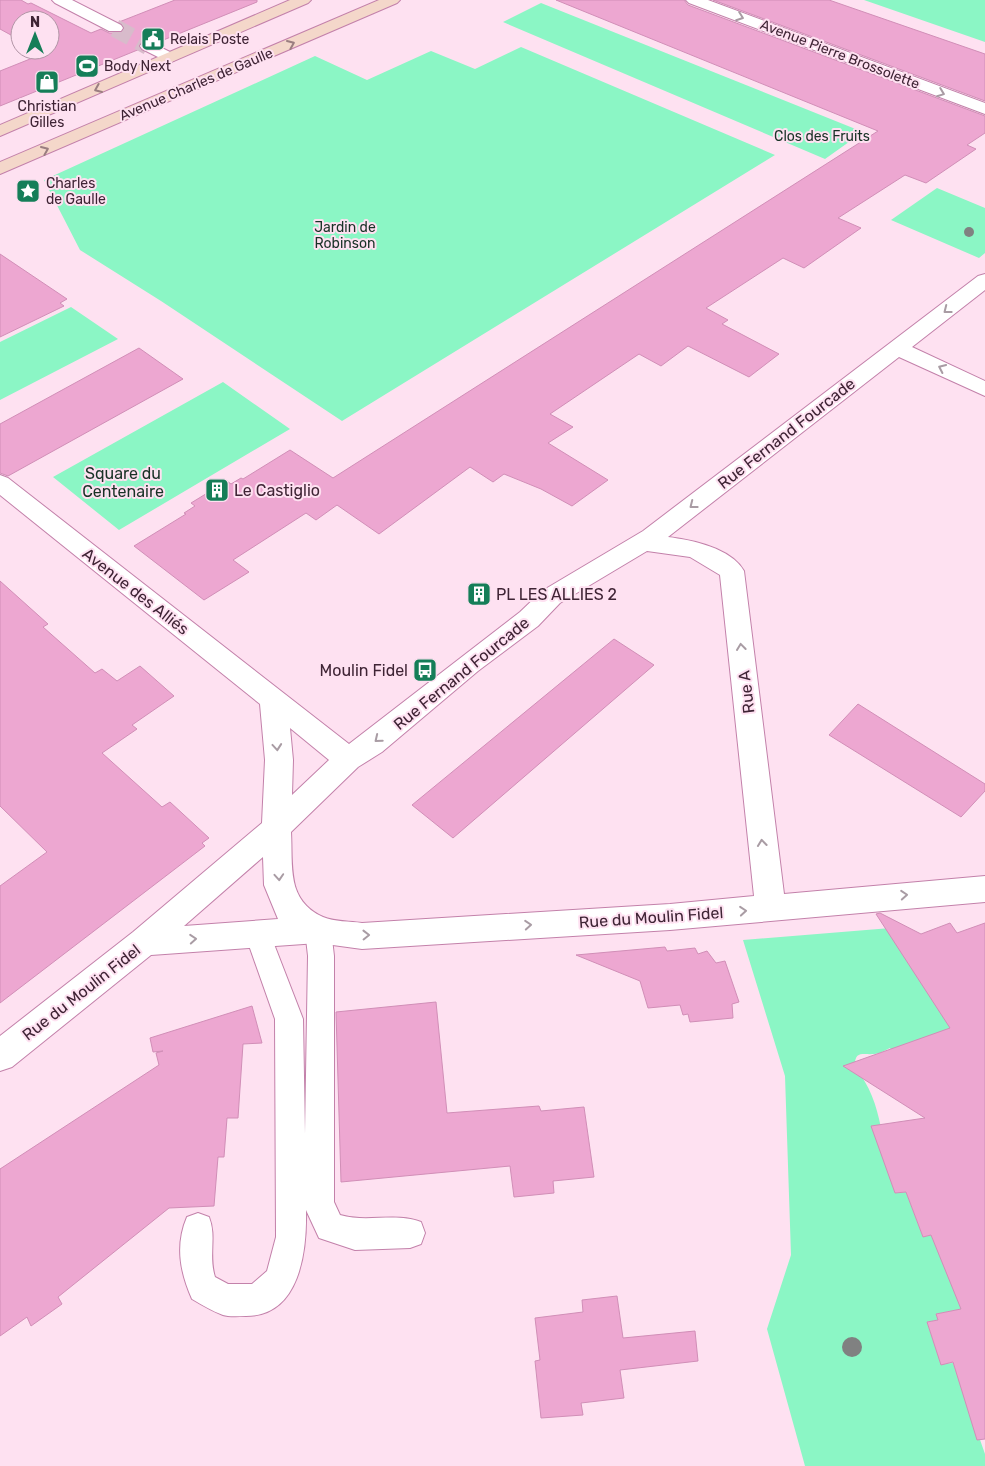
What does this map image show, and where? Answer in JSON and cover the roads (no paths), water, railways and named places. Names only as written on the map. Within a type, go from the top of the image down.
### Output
[{"type":"main road","points":[[0,131],[303,0]]},
{"type":"main road","name":"Avenue Charles de Gaulle","points":[[0,169],[392,0]]},
{"type":"street","points":[[60,0],[115,28]]},
{"type":"street","name":"Avenue Pierre Brossolette","points":[[694,0],[985,109]]},
{"type":"street","points":[[148,46],[170,58]]},
{"type":"street","name":"Rue Fernand Fourcade","points":[[144,942],[276,828],[348,759],[372,744],[469,664],[529,619],[551,597],[642,542],[985,280]]},
{"type":"street","points":[[898,348],[985,389]]},
{"type":"street","name":"Avenue des Alliés","points":[[0,483],[348,759]]},
{"type":"street","name":"Rue A","points":[[642,542],[696,549],[732,572],[765,870],[772,908]]},
{"type":"street","points":[[273,698],[278,760],[276,828]]},
{"type":"street","name":"Rue du Moulin Fidel","points":[[276,828],[279,885],[289,910],[318,930]]},
{"type":"street","name":"Rue du Moulin Fidel","points":[[0,1056],[144,942],[318,930],[362,936],[772,908],[853,899],[985,889]]},
{"type":"lane","points":[[318,930],[321,956],[319,1204],[330,1227],[355,1235],[410,1233]]},
{"type":"lane","points":[[198,1228],[195,1263],[203,1288],[225,1300],[258,1300],[282,1280],[291,1237],[289,1020],[258,934]]},
{"type":"tunnel","points":[[115,28],[148,46]]},
{"type":"place","name":"Relais Poste","points":[[153,39]]},
{"type":"place","name":"Body Next","points":[[87,66]]},
{"type":"place","name":"Christian Gilles","points":[[47,82]]},
{"type":"place","name":"Charles de Gaulle","points":[[28,191]]},
{"type":"place","name":"Le Castiglio","points":[[217,490]]},
{"type":"place","name":"PL LES ALLIES 2","points":[[479,594]]},
{"type":"place","name":"Moulin Fidel","points":[[425,670]]},
{"type":"park label","name":"Clos des Fruits","points":[[822,136]]},
{"type":"park label","name":"Jardin de Robinson","points":[[345,236]]},
{"type":"park label","name":"Square du Centenaire","points":[[123,482]]}]
